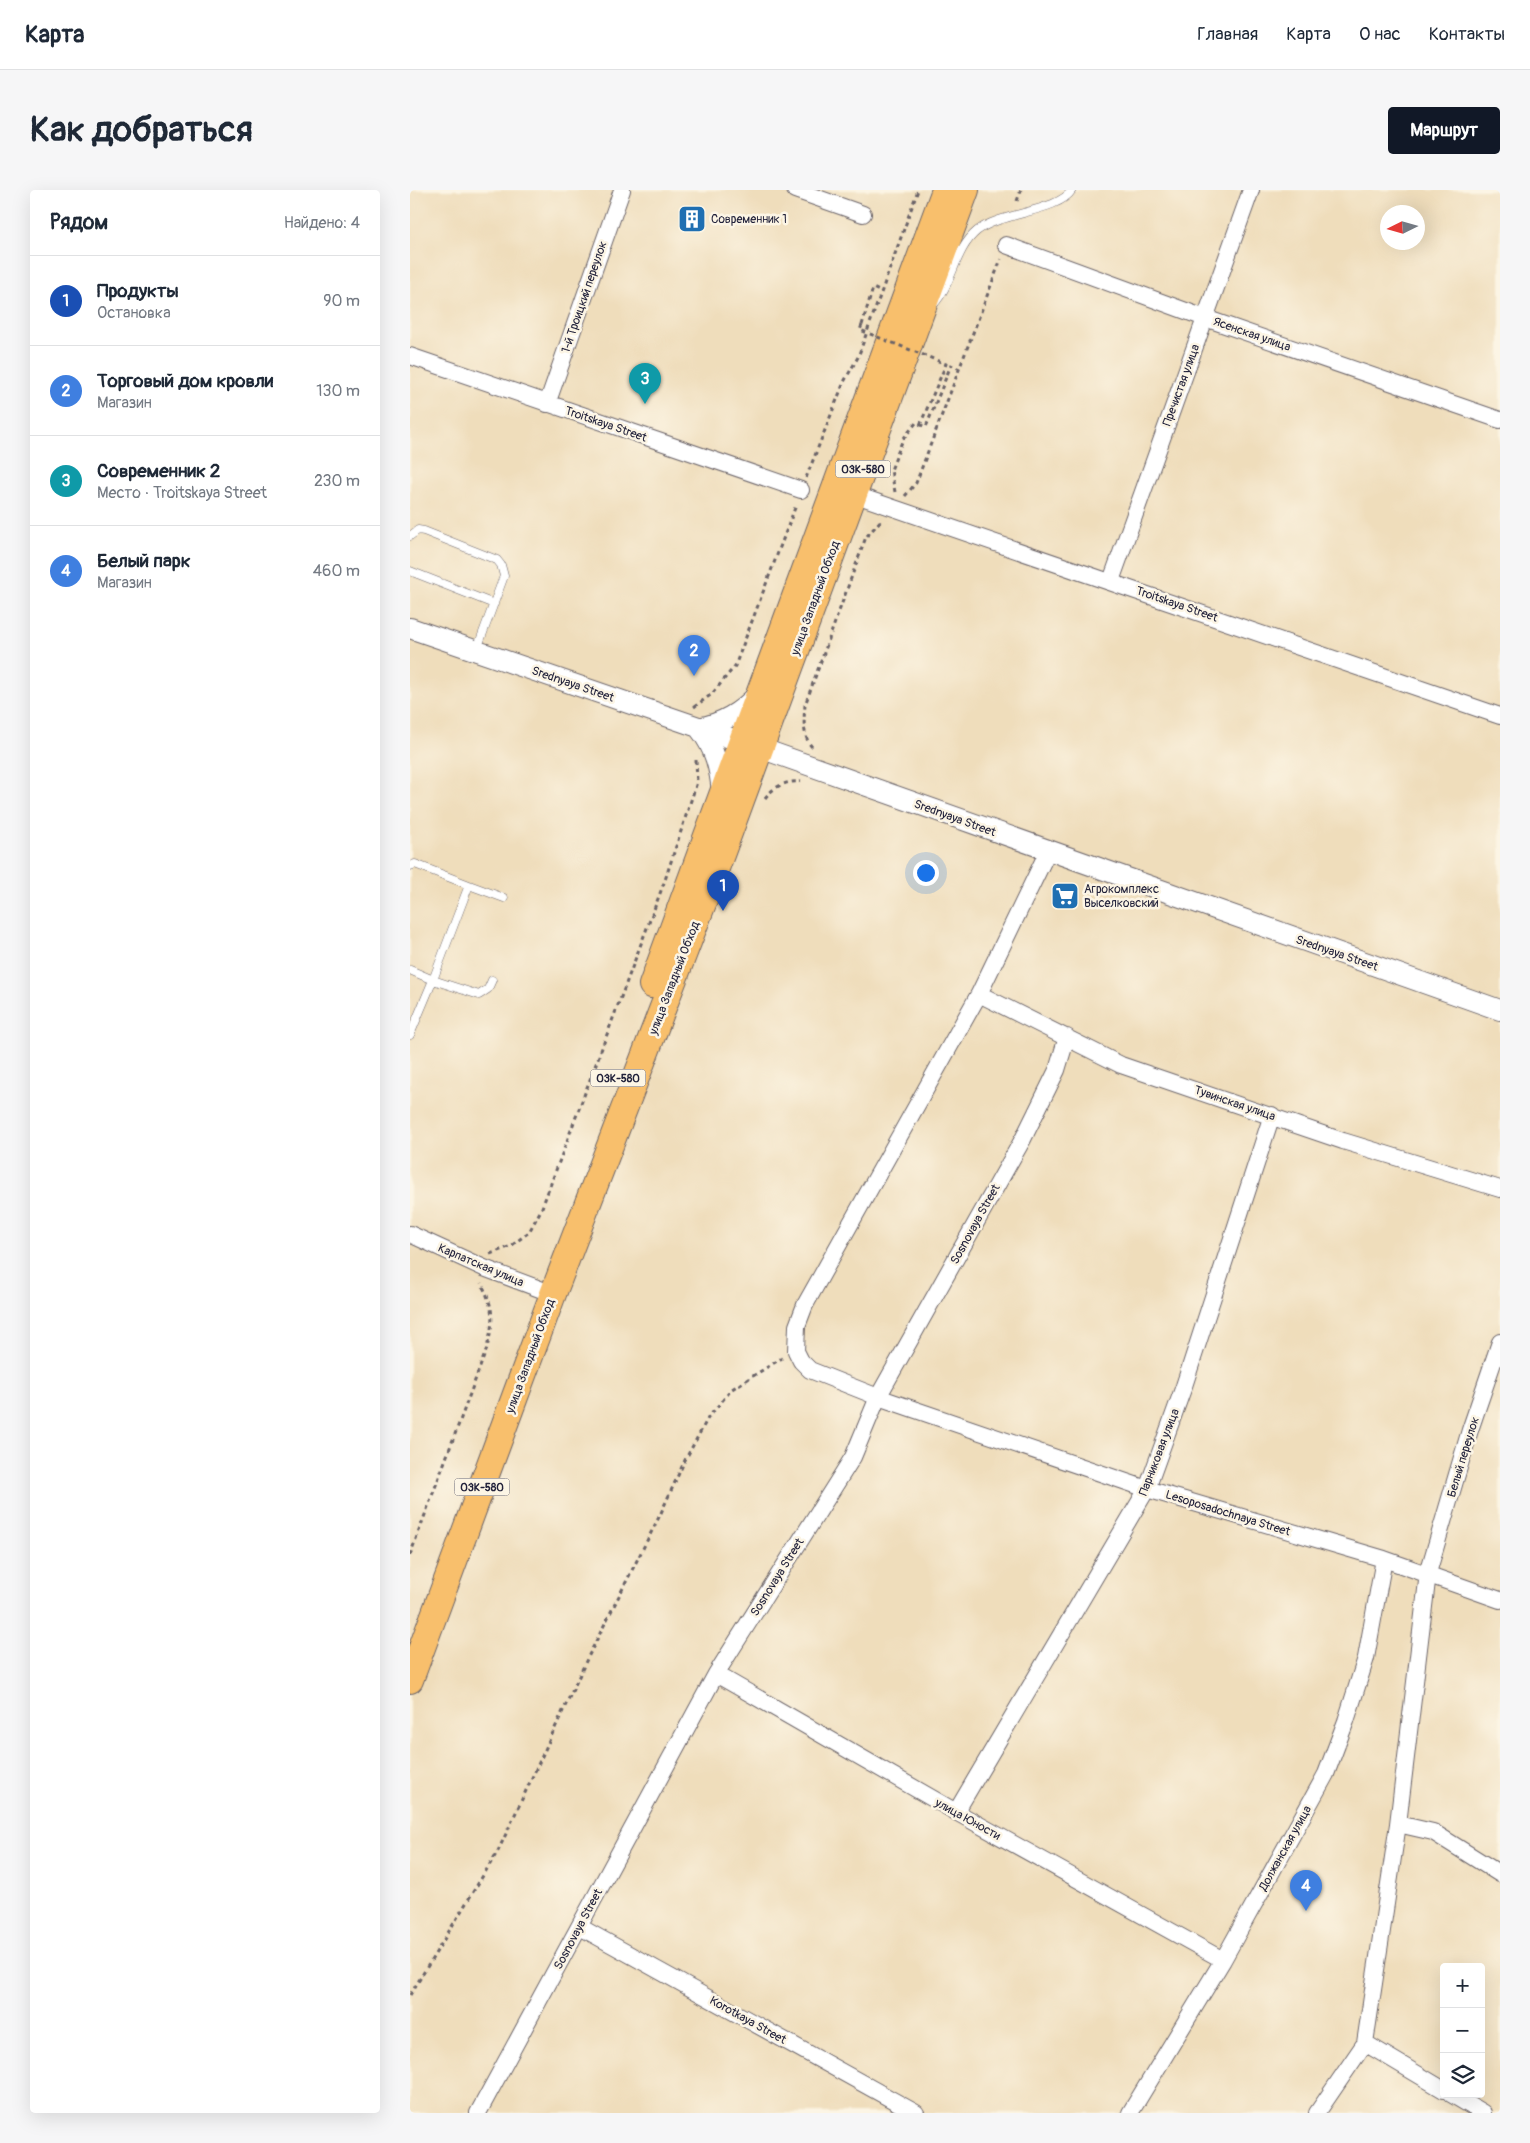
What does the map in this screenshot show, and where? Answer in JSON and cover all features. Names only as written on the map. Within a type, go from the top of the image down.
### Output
[{"type":"highway","name":"улица Западный Обход","points":[[410,1680],[546,1291],[723,796],[751,745],[760,692],[945,190]]},
{"type":"highway","name":"улица Западный Обход","points":[[410,1640],[546,1291],[751,745],[853,494],[966,190]]},
{"type":"street","name":"1-й Троицкий переулок","points":[[547,404],[622,190]]},
{"type":"street","points":[[795,190],[864,214]]},
{"type":"street","name":"Пречистая улица","points":[[1112,581],[1251,190]]},
{"type":"street","name":"Ясенская улица","points":[[1006,245],[1205,318],[1500,420]]},
{"type":"street","name":"Troitskaya Street","points":[[410,356],[801,490]]},
{"type":"street","name":"Troitskaya Street","points":[[853,494],[1112,581],[1500,716]]},
{"type":"street","name":"Srednyaya Street","points":[[410,628],[694,721],[751,745],[1500,1010]]},
{"type":"street","points":[[694,721],[726,720],[740,712],[760,692]]},
{"type":"street","points":[[694,721],[710,743],[717,759],[723,796]]},
{"type":"street","points":[[796,1351],[797,1326],[805,1306],[979,994],[1048,851]]},
{"type":"street","name":"Тувинская улица","points":[[979,994],[1121,1065],[1272,1115],[1343,1141],[1500,1189]]},
{"type":"street","name":"Sosnovaya Street","points":[[478,2113],[716,1674],[853,1457],[878,1397],[1023,1139],[1057,1070],[1067,1037]]},
{"type":"street","name":"Парниковая улица","points":[[956,1812],[1147,1488],[1184,1386],[1272,1115]]},
{"type":"street","name":"Карпатская улица","points":[[410,1234],[484,1268],[546,1291]]},
{"type":"street","name":"Белый переулок","points":[[1428,1573],[1470,1430],[1500,1342]]},
{"type":"street","name":"Lesoposadochnaya Street","points":[[796,1351],[801,1361],[810,1370],[878,1397],[1147,1488],[1428,1573],[1500,1600]]},
{"type":"street","name":"Должанская улица","points":[[1130,2113],[1223,1960],[1326,1774],[1346,1722],[1366,1658],[1384,1560]]},
{"type":"street","points":[[1317,2113],[1365,2043],[1398,1824],[1428,1573]]},
{"type":"street","name":"улица Юности","points":[[716,1674],[956,1812],[1223,1960]]},
{"type":"street","points":[[1398,1824],[1433,1832],[1500,1874]]},
{"type":"street","name":"Korotkaya Street","points":[[580,1926],[916,2113]]},
{"type":"street","points":[[1365,2043],[1440,2088]]},
{"type":"street","points":[[1458,2098],[1482,2113]]},
{"type":"lane","points":[[916,324],[943,294],[959,256],[976,232],[996,220],[1049,205],[1072,190]]},
{"type":"lane","points":[[410,536],[418,530],[424,531],[497,560],[501,565],[504,576],[477,651]]},
{"type":"lane","points":[[410,571],[494,604]]},
{"type":"lane","points":[[410,866],[416,864],[504,898]]},
{"type":"lane","points":[[410,1035],[469,885]]},
{"type":"lane","points":[[410,970],[433,980],[479,995],[488,989],[492,980]]},
{"type":"path","points":[[694,721],[692,708],[712,694],[735,666],[801,490],[844,382],[858,357],[918,190]]},
{"type":"path","points":[[1017,201],[1021,190]]},
{"type":"path","points":[[960,368],[951,365],[926,427],[916,423],[903,438],[891,470],[897,500],[905,496],[916,483],[960,368],[1006,245]]},
{"type":"path","points":[[882,292],[873,288],[860,330],[946,364],[920,425]]},
{"type":"path","points":[[815,751],[808,742],[805,732],[805,705],[866,537],[892,507]]},
{"type":"path","points":[[410,1555],[486,1351],[494,1322],[489,1297],[480,1280],[484,1268],[490,1252],[511,1246],[530,1232],[541,1210],[665,880],[697,782],[694,752]]},
{"type":"path","points":[[761,805],[767,795],[778,786],[788,783],[804,783]]},
{"type":"path","points":[[410,1995],[498,1851],[587,1659],[660,1515],[685,1460],[708,1418],[732,1388],[796,1351]]},
{"type":"place","name":"Современник 1","points":[[692,219]]},
{"type":"place","name":"Современник 2","points":[[645,404]]},
{"type":"place","name":"Торговый дом кровли","points":[[694,676]]},
{"type":"place","name":"Агрокомплекс Выселковский","points":[[1065,896]]},
{"type":"place","name":"Продукты","points":[[723,911]]},
{"type":"place","name":"Белый парк","points":[[1306,1911]]}]
